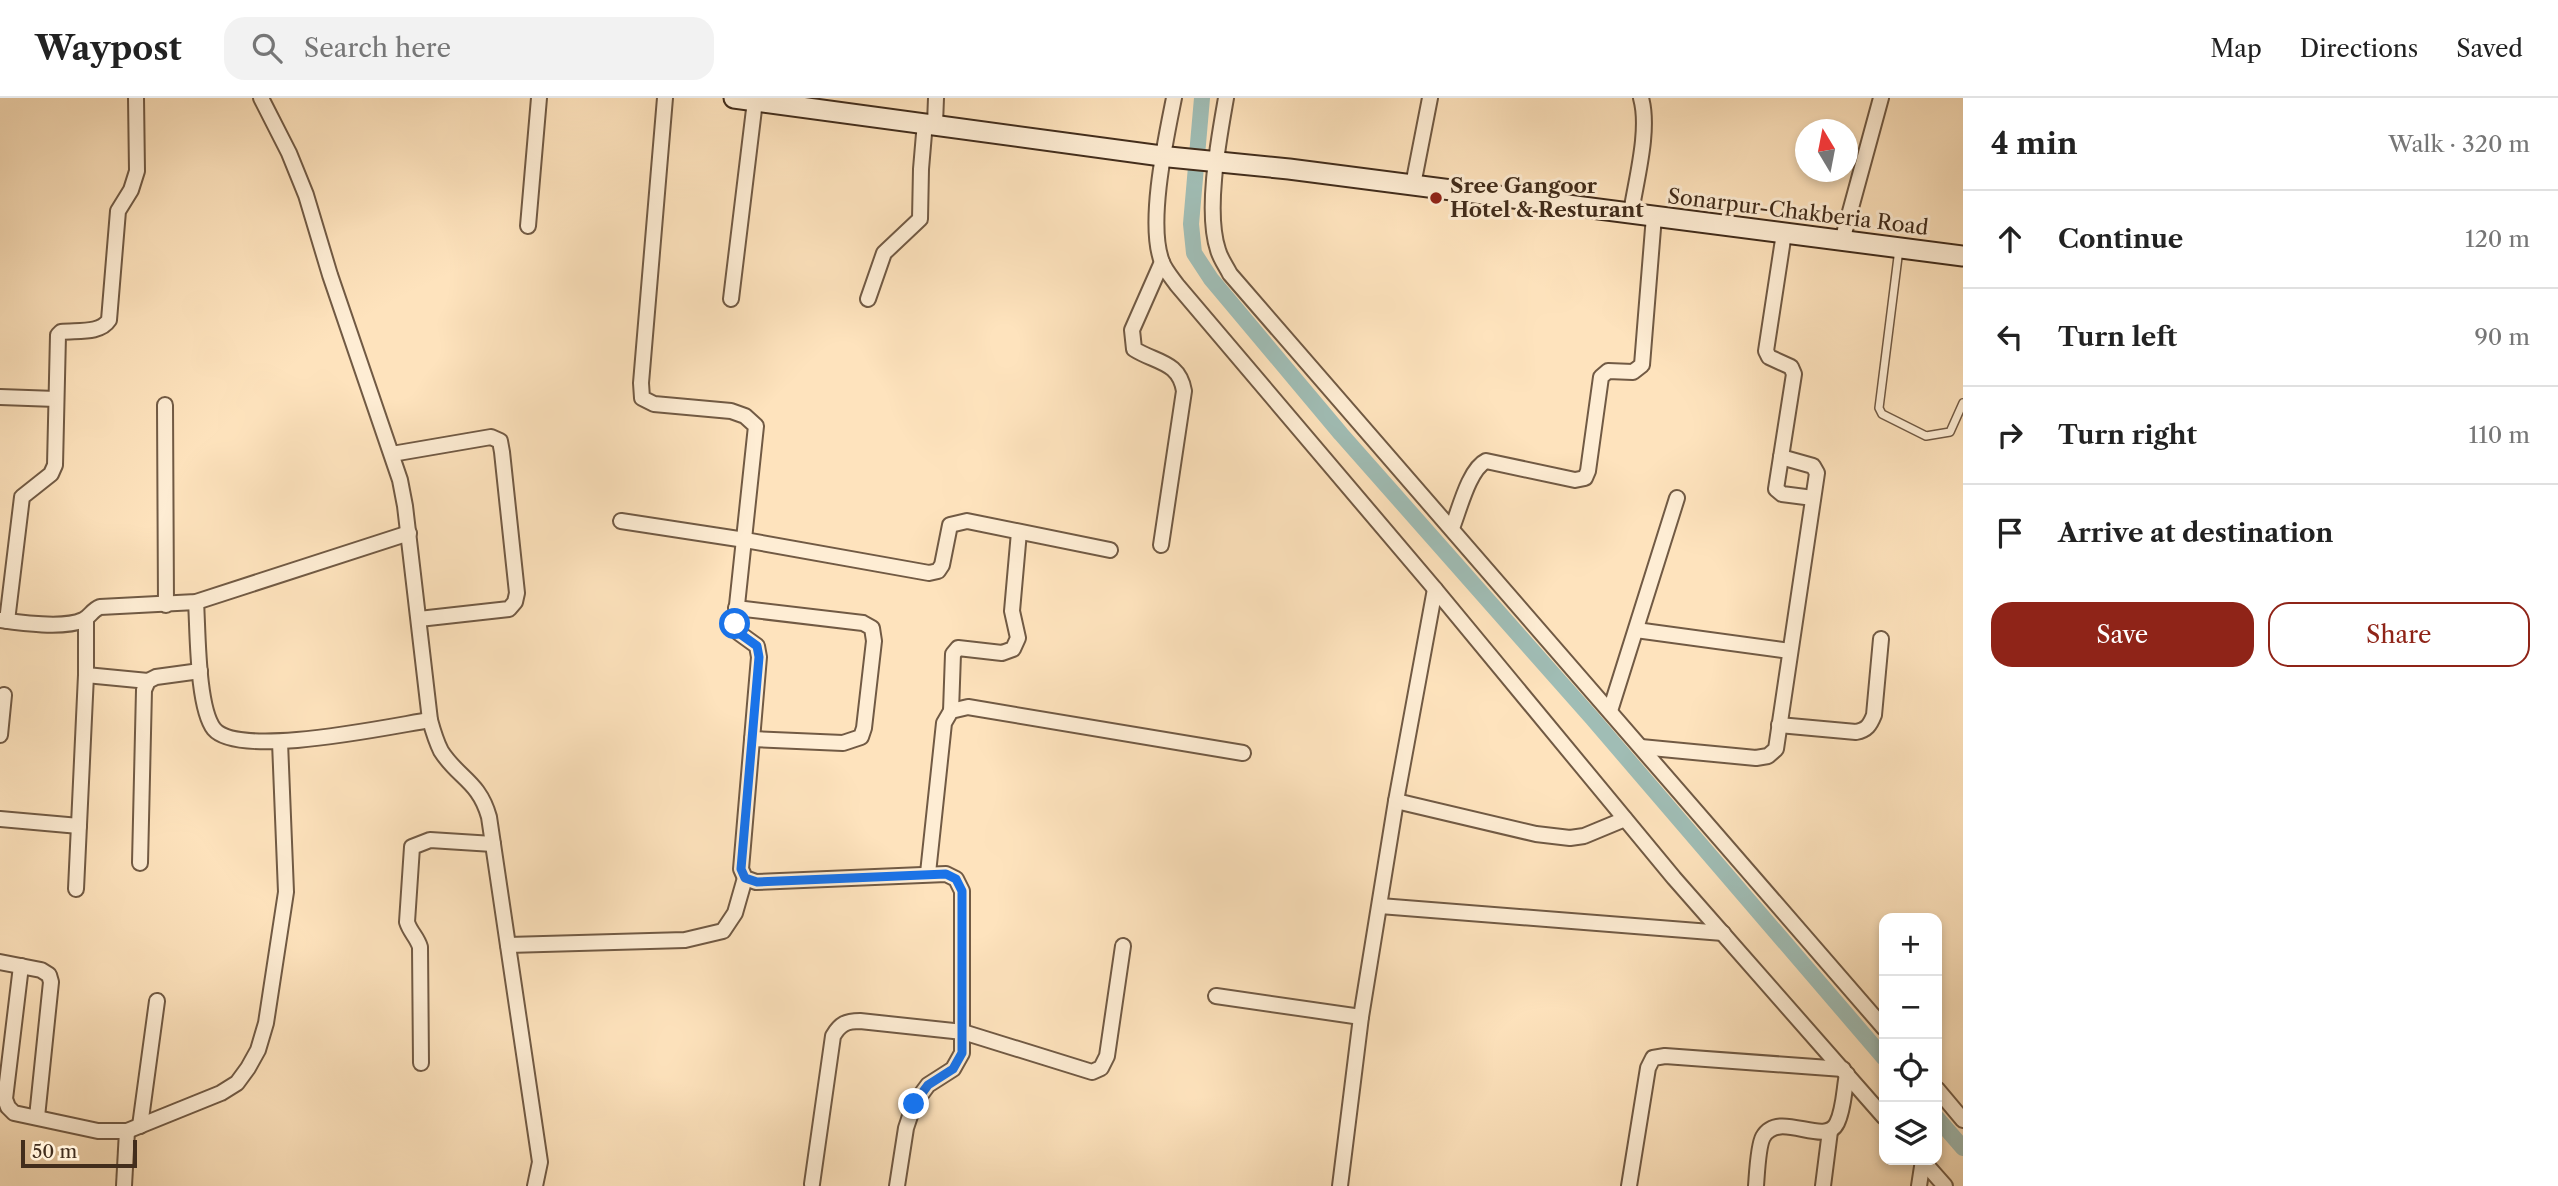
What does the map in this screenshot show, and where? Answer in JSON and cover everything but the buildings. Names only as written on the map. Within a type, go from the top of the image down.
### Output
[{"type":"main road","points":[[734,98],[1166,156]]},
{"type":"main road","name":"Sonarpur-Chakberia Road","points":[[1166,156],[1289,169],[1963,256]]},
{"type":"street","points":[[136,98],[136,171],[131,190],[118,211],[109,320],[106,326],[98,329],[61,332],[58,335],[55,465],[51,474],[22,497],[3,620],[72,624],[86,619],[94,609],[100,607],[196,602],[408,533]]},
{"type":"street","points":[[261,98],[289,153],[306,195],[330,275],[391,454],[405,506],[430,720],[435,737],[443,753],[484,800],[493,844],[540,1161],[535,1186]]},
{"type":"street","points":[[528,226],[539,98]]},
{"type":"street","points":[[508,945],[685,940],[723,931],[735,913],[745,878],[741,869],[759,657],[757,646],[739,633],[735,624],[756,426],[745,415],[731,411],[654,404],[642,398],[641,383],[665,98]]},
{"type":"street","points":[[868,299],[884,253],[920,219],[920,169],[936,98]]},
{"type":"street","points":[[1174,98],[1156,233],[1162,262],[1177,285],[1435,589],[1625,819],[1879,1111]]},
{"type":"street","points":[[1226,98],[1213,162],[1213,226],[1218,250],[1230,274],[1879,1022]]},
{"type":"street","points":[[1413,185],[1430,98]]},
{"type":"street","points":[[1631,214],[1643,128],[1641,98]]},
{"type":"street","points":[[1842,241],[1881,98]]},
{"type":"street","points":[[731,299],[755,101]]},
{"type":"street","points":[[1452,528],[1473,473],[1479,464],[1486,461],[1575,480],[1585,478],[1601,377],[1608,371],[1633,372],[1642,365],[1654,216]]},
{"type":"street","points":[[1784,233],[1766,351],[1769,357],[1791,367],[1794,374],[1776,489],[1782,494],[1813,498]]},
{"type":"street","points":[[1161,545],[1184,391],[1173,367],[1134,349],[1132,330],[1162,262]]},
{"type":"street","points":[[0,397],[56,399]]},
{"type":"street","points":[[165,405],[166,605]]},
{"type":"street","points":[[391,454],[491,437],[500,441],[502,452],[517,593],[515,602],[509,609],[419,619]]},
{"type":"street","points":[[1641,747],[1756,758],[1768,756],[1776,749],[1817,473],[1813,466],[1781,457]]},
{"type":"street","points":[[1610,711],[1677,498]]},
{"type":"street","points":[[621,521],[929,573],[938,571],[942,565],[950,525],[956,522],[968,522],[1110,550]]},
{"type":"street","points":[[928,873],[944,723],[951,711],[953,654],[958,648],[1002,653],[1013,649],[1017,638],[1012,611],[1019,532]]},
{"type":"street","points":[[1340,1186],[1361,1017],[1396,801],[1435,589]]},
{"type":"street","points":[[196,602],[200,671],[206,711],[214,728],[225,738],[248,742],[280,742],[430,720]]},
{"type":"street","points":[[736,608],[863,623],[872,628],[874,641],[861,737],[843,743],[752,739]]},
{"type":"street","points":[[76,889],[86,619]]},
{"type":"street","points":[[1636,631],[1790,651]]},
{"type":"street","points":[[1779,725],[1856,732],[1864,731],[1870,726],[1874,715],[1881,639]]},
{"type":"street","points":[[86,675],[148,681],[156,677],[200,671]]},
{"type":"street","points":[[140,863],[145,690],[148,681]]},
{"type":"street","points":[[0,735],[4,695]]},
{"type":"street","points":[[951,711],[968,707],[1243,753]]},
{"type":"street","points":[[21,966],[3,1087],[8,1107],[14,1112],[98,1131],[133,1129],[221,1093],[237,1083],[258,1050],[266,1023],[286,892],[280,742]]},
{"type":"street","points":[[1396,801],[1562,838],[1584,836],[1625,819]]},
{"type":"street","points":[[0,819],[79,826]]},
{"type":"street","points":[[421,1063],[420,947],[407,922],[412,846],[430,840],[493,844]]},
{"type":"street","points":[[745,878],[757,882],[928,873],[946,874],[956,879],[962,891],[962,1053],[953,1069],[928,1085],[914,1104],[906,1128],[900,1186]]},
{"type":"street","points":[[1380,905],[1723,933]]},
{"type":"street","points":[[812,1184],[833,1036],[839,1027],[848,1021],[860,1021],[963,1032],[1092,1072],[1101,1068],[1107,1056],[1123,946]]},
{"type":"street","points":[[0,962],[41,970],[49,975],[51,982],[37,1117]]},
{"type":"street","points":[[1216,996],[1361,1017]]},
{"type":"street","points":[[124,1186],[156,1001]]},
{"type":"street","points":[[1629,1186],[1648,1068],[1653,1058],[1665,1056],[1845,1072]]},
{"type":"street","points":[[1823,1186],[1830,1131],[1837,1124],[1845,1072]]},
{"type":"street","points":[[1942,1095],[1963,1120]]},
{"type":"street","points":[[1756,1186],[1762,1138],[1771,1129],[1783,1126],[1830,1131]]},
{"type":"street","points":[[1919,1186],[1921,1165]]},
{"type":"street","points":[[1926,1165],[1945,1186]]},
{"type":"lane","points":[[1899,248],[1879,408],[1882,414],[1926,436],[1950,432],[1963,403]]},
{"type":"waterway","points":[[1202,98],[1191,224],[1194,253],[1211,279],[1341,434],[1592,718],[1879,1052]]},
{"type":"waterway","points":[[1942,1124],[1963,1148]]},
{"type":"place","name":"Sree Gangoor Hotel & Resturant","points":[[1436,198]]},
{"type":"route","points":[[735,624],[739,633],[757,646],[759,657],[741,869],[745,878],[757,882],[946,874],[956,879],[962,891],[962,1053],[953,1069],[928,1085],[914,1104]]}]
